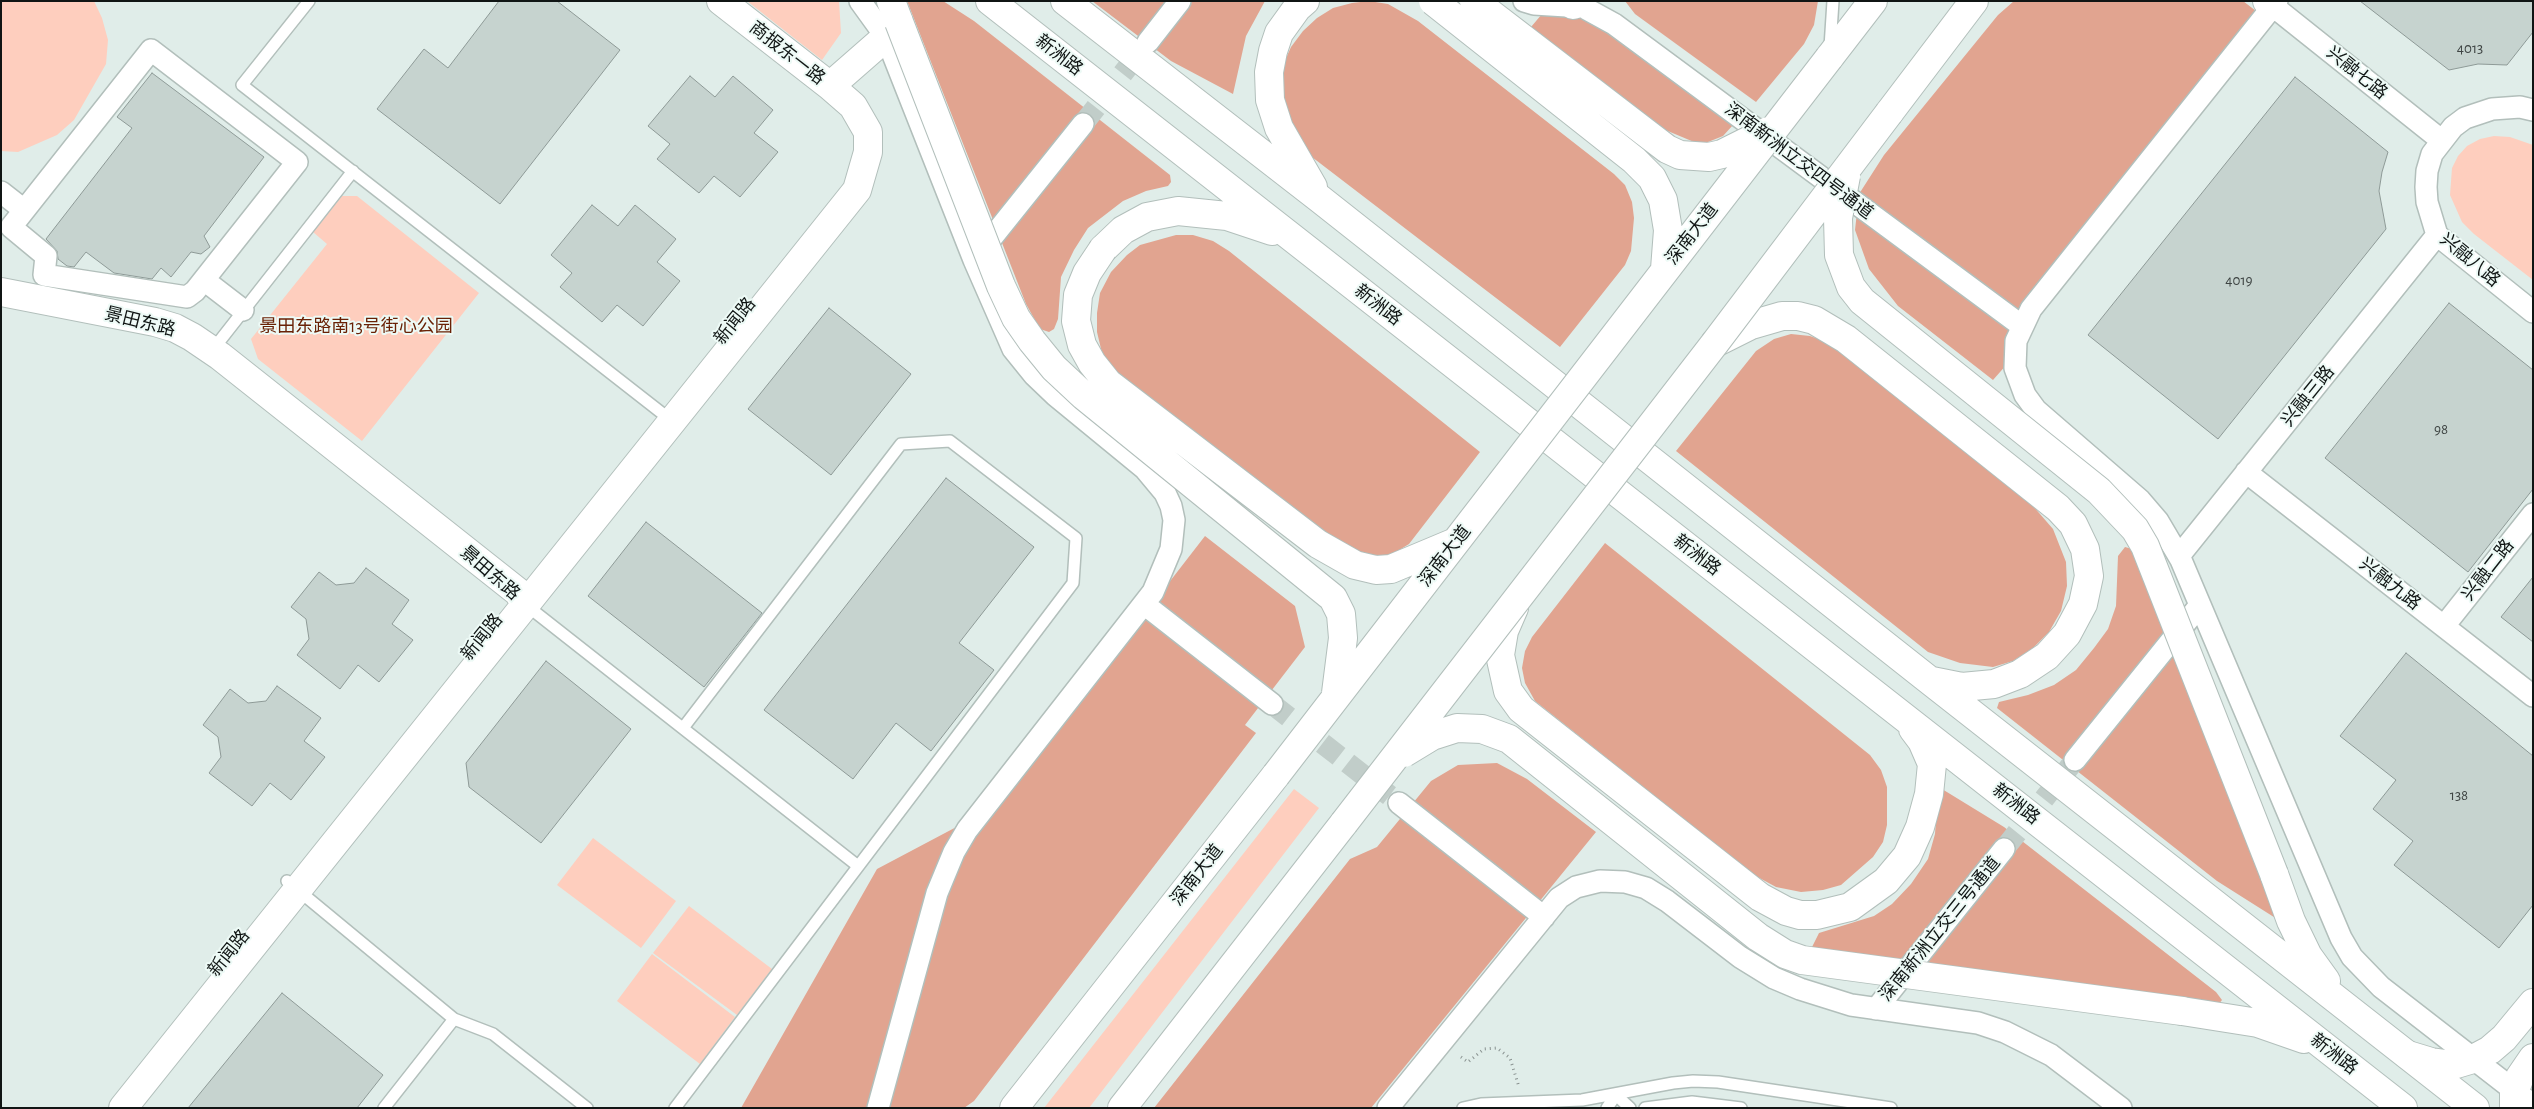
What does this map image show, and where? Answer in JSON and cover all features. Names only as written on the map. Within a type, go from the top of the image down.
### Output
[{"type":"main road","name":"商报东一路","points":[[721,1],[830,86]]},
{"type":"main road","name":"新洲路","points":[[990,1],[2403,1108]]},
{"type":"main road","points":[[1064,1],[1320,199],[2475,1108]]},
{"type":"main road","points":[[1433,1],[1634,160],[1652,178],[1664,200],[1668,230],[1665,269]]},
{"type":"main road","points":[[1474,1],[1658,143],[1680,155],[1709,157],[1722,154],[1774,128]]},
{"type":"main road","name":"深南大道","points":[[1014,1108],[1276,775],[1873,1]]},
{"type":"main road","points":[[1122,1108],[1715,343],[1974,1]]},
{"type":"main road","points":[[1301,5],[1279,33],[1273,51],[1269,72],[1270,100],[1279,128],[1320,199]]},
{"type":"main road","points":[[830,86],[892,20],[1001,286],[1016,318],[1054,368],[1084,396],[1333,598],[1341,614],[1343,638],[1336,696]]},
{"type":"main road","name":"新闻路","points":[[123,1108],[292,885],[519,599],[667,417],[842,189],[863,170],[869,142],[864,123],[853,106],[830,86]]},
{"type":"main road","points":[[1848,168],[1840,199],[1837,237],[1839,255],[1851,287],[1876,314],[2099,491],[2135,529],[2145,546],[2291,920],[2308,956],[2330,986],[2355,1014]]},
{"type":"main road","points":[[1291,238],[1228,216],[1178,211],[1147,217],[1123,230],[1102,248],[1087,273],[1078,295],[1076,321],[1082,345],[1092,363],[1108,383],[1121,394],[1318,544],[1355,565],[1376,570],[1391,569],[1456,542]]},
{"type":"main road","name":"景田东路","points":[[1,292],[166,325],[184,332],[209,354],[519,599]]},
{"type":"main road","name":"景田东路","points":[[1,303],[160,334],[209,354]]},
{"type":"main road","points":[[1715,343],[1735,332],[1766,320],[1790,316],[1814,320],[1846,339],[2058,508],[2073,524],[2085,549],[2089,576],[2083,604],[2067,634],[2047,656],[2020,674],[1994,684],[1962,687],[1929,680]]},
{"type":"main road","points":[[1521,595],[1504,631],[1500,655],[1502,669],[1513,700],[1537,723],[1760,896],[1786,911],[1800,915],[1836,912],[1864,899],[1886,881],[1907,856],[1920,827],[1929,794],[1932,764],[1922,741],[1903,716]]},
{"type":"main road","points":[[1384,771],[1416,744],[1446,731],[1469,728],[1497,733],[1522,747],[1758,937],[1785,954],[1819,964],[2258,1023],[2294,1034],[2328,1049]]},
{"type":"main road","name":"新闻路","points":[[105,1108],[292,885]]},
{"type":"main road","points":[[2408,1055],[2431,1062],[2453,1065],[2473,1059],[2490,1050],[2504,1038],[2533,1003]]},
{"type":"main road","points":[[2520,1102],[2520,1077],[2533,1058]]},
{"type":"street","points":[[860,1],[892,20],[974,260],[1005,333],[1023,362],[1056,396],[1146,469],[1168,499],[1174,520],[1171,549],[1160,578],[1144,604],[967,830],[954,852],[937,893],[878,1108]]},
{"type":"street","points":[[1148,42],[1180,1]]},
{"type":"street","name":"深南新洲立交四号通道","points":[[1524,1],[1534,4],[1574,3],[1614,24],[2022,326]]},
{"type":"street","points":[[2272,3],[2044,292],[2022,326],[2014,355],[2019,382],[2025,395],[2049,422],[2140,500],[2158,520],[2179,556],[2341,938],[2352,957],[2381,988],[2473,1059],[2520,1102]]},
{"type":"street","name":"兴融七路","points":[[2272,3],[2441,140]]},
{"type":"street","points":[[151,50],[297,162],[204,280],[187,297],[44,274],[46,256],[11,227],[24,210],[151,50]]},
{"type":"street","points":[[2441,140],[2453,127],[2478,112],[2506,107],[2533,110]]},
{"type":"street","points":[[974,260],[1083,124]]},
{"type":"street","name":"兴融八路","points":[[2441,140],[2432,154],[2427,171],[2426,187],[2428,208],[2437,235],[2533,312]]},
{"type":"street","points":[[1,192],[24,210]]},
{"type":"street","name":"兴融三路","points":[[2179,556],[2437,235]]},
{"type":"street","points":[[204,280],[243,310]]},
{"type":"street","name":"兴融九路","points":[[2246,472],[2533,696]]},
{"type":"street","name":"兴融二路","points":[[2444,626],[2533,514]]},
{"type":"street","points":[[1144,604],[1272,704]]},
{"type":"street","points":[[2075,760],[2200,605]]},
{"type":"street","points":[[1399,803],[1544,917]]},
{"type":"street","name":"深南新洲立交三号通道","points":[[1876,1009],[2004,849]]},
{"type":"street","points":[[1388,1108],[1560,898],[1576,887],[1600,881],[1636,884],[1667,901],[1728,949],[1774,978],[1816,995],[1851,1005],[1978,1023],[2005,1032],[2051,1055],[2121,1108]]},
{"type":"lane","points":[[309,1],[242,85],[667,417]]},
{"type":"lane","points":[[1830,58],[1833,1]]},
{"type":"lane","points":[[209,354],[353,171]]},
{"type":"lane","points":[[675,1108],[1073,583],[1076,538],[950,441],[901,444],[683,728]]},
{"type":"lane","points":[[519,599],[858,866]]},
{"type":"lane","points":[[292,885],[454,1018],[493,1034],[587,1108]]},
{"type":"lane","points":[[384,1108],[454,1018]]},
{"type":"lane","points":[[1463,1108],[1481,1104],[1520,1105],[1582,1100],[1616,1095],[1673,1082],[1718,1082],[1892,1108]]},
{"type":"lane","points":[[1607,1108],[1616,1095]]},
{"type":"lane","points":[[1616,1095],[1630,1108]]},
{"type":"lane","points":[[1646,1108],[1706,1103],[1741,1108]]},
{"type":"path","points":[[1461,1057],[1468,1062],[1476,1054],[1490,1047],[1504,1052],[1510,1058],[1516,1073],[1520,1105]]},
{"type":"green space","points":[[1,1],[94,1],[102,18],[108,40],[106,64],[74,120],[57,135],[18,152],[1,151]]},
{"type":"green space","points":[[747,1],[839,1],[841,33],[822,60]]},
{"type":"green space","points":[[2494,136],[2510,137],[2533,145],[2533,280],[2474,234],[2462,222],[2450,195],[2452,168],[2458,156],[2467,146],[2480,139]]},
{"type":"green space","name":"景田东路南13号街心公园","points":[[342,196],[357,196],[479,293],[362,441],[258,359],[251,339],[327,244],[313,232]]},
{"type":"green space","points":[[1294,789],[1319,808],[1089,1108],[1044,1108]]},
{"type":"green space","points":[[593,838],[676,901],[641,948],[557,885]]},
{"type":"green space","points":[[689,906],[772,969],[737,1015],[653,953]]},
{"type":"green space","points":[[652,954],[735,1017],[700,1064],[617,1001]]},
{"type":"shaded area","points":[[907,1],[943,1],[974,21],[1170,175],[1171,182],[1168,186],[1146,191],[1123,201],[1088,228],[1074,250],[1061,277],[1058,319],[1054,329],[1049,332],[1040,329],[1026,304]]},
{"type":"shaded area","points":[[1092,1],[1265,1],[1246,36],[1233,94],[1171,61]]},
{"type":"shaded area","points":[[1369,1],[1388,4],[1418,21],[1614,174],[1625,185],[1632,202],[1634,218],[1631,251],[1625,265],[1560,347],[1308,154],[1279,103],[1283,65],[1291,47],[1303,31],[1317,18],[1333,8]]},
{"type":"shaded area","points":[[1625,1],[1818,1],[1814,25],[1804,44],[1756,102],[1635,14]]},
{"type":"shaded area","points":[[2014,1],[2243,1],[2256,11],[2033,298],[2008,363],[1993,380],[1898,306],[1869,269],[1855,230],[1859,194],[1884,155],[1998,15]]},
{"type":"shaded area","points":[[1565,9],[1616,34],[1733,125],[1723,136],[1708,142],[1694,142],[1663,129],[1531,27],[1542,14]]},
{"type":"shaded area","points":[[1176,235],[1193,235],[1213,241],[1229,251],[1480,452],[1409,544],[1396,552],[1380,557],[1337,547],[1113,369],[1102,353],[1097,332],[1100,293],[1111,272],[1127,255],[1140,245]]},
{"type":"shaded area","points":[[1791,334],[1810,336],[1827,342],[2033,506],[2053,529],[2066,562],[2067,586],[2061,611],[2049,632],[2033,648],[2013,661],[1993,667],[1960,663],[1928,652],[1676,451],[1756,351],[1774,339]]},
{"type":"shaded area","points":[[1205,536],[1295,606],[1305,647],[1245,725],[1256,733],[974,1101],[964,1108],[741,1108],[877,869],[996,806]]},
{"type":"shaded area","points":[[1605,543],[1870,755],[1881,770],[1887,787],[1887,825],[1883,842],[1873,857],[1841,885],[1823,890],[1801,892],[1776,887],[1754,875],[1535,701],[1525,683],[1522,668],[1525,651],[1532,637]]},
{"type":"shaded area","points":[[2125,547],[2139,551],[2277,919],[2217,881],[1997,708],[1999,702],[2028,695],[2054,685],[2076,670],[2094,648],[2108,629],[2116,606],[2118,556]]},
{"type":"shaded area","points":[[1497,763],[1527,779],[1596,832],[1371,1108],[1154,1108],[1350,859],[1377,847],[1431,781],[1458,765]]},
{"type":"shaded area","points":[[1942,789],[2004,827],[2216,992],[2222,1000],[2218,1005],[1815,955],[1812,947],[1819,933],[1874,916],[1892,904],[1911,884],[1928,859],[1935,834],[1937,805]]},
{"type":"building","points":[[499,1],[557,1],[620,50],[500,204],[377,109],[424,49],[448,68]]},
{"type":"building","points":[[2360,1],[2533,1],[2533,32],[2507,65],[2478,64],[2449,70]]},
{"type":"building","points":[[152,73],[264,157],[204,236],[210,247],[201,254],[191,252],[171,277],[161,268],[152,279],[114,273],[86,252],[74,267],[67,266],[58,259],[57,251],[46,239],[132,128],[117,117]]},
{"type":"building","points":[[690,76],[715,97],[733,76],[773,110],[754,133],[778,152],[740,197],[714,176],[699,193],[657,159],[670,144],[648,126]]},
{"type":"building","points":[[2295,77],[2388,152],[2379,191],[2386,229],[2218,439],[2088,335]]},
{"type":"building","points":[[592,205],[618,226],[635,205],[676,239],[657,262],[680,281],[643,326],[617,305],[602,322],[560,287],[572,273],[551,255]]},
{"type":"building","points":[[2449,303],[2533,370],[2533,489],[2468,572],[2325,458]]},
{"type":"building","points":[[829,308],[911,374],[831,475],[748,409]]},
{"type":"building","points":[[946,478],[1034,547],[959,643],[994,670],[931,751],[896,723],[853,779],[764,710]]},
{"type":"building","points":[[646,522],[762,613],[704,687],[588,596]]},
{"type":"building","points":[[366,568],[409,600],[392,624],[413,640],[379,682],[358,665],[340,689],[297,655],[309,639],[306,619],[291,607],[319,572],[336,585],[354,583]]},
{"type":"building","points":[[2533,577],[2533,642],[2501,617]]},
{"type":"building","points":[[2406,653],[2533,756],[2533,905],[2499,948],[2394,865],[2413,841],[2373,809],[2396,780],[2340,736]]},
{"type":"building","points":[[546,661],[631,729],[541,843],[469,787],[466,763]]},
{"type":"building","points":[[277,686],[321,718],[304,741],[325,757],[291,800],[270,783],[252,806],[209,773],[221,757],[218,737],[203,725],[230,689],[248,703],[266,701]]},
{"type":"building","points":[[282,993],[383,1075],[357,1108],[188,1108]]},
{"type":"tunnel","points":[[1083,124],[1146,44]]},
{"type":"tunnel","points":[[1272,704],[1399,803]]},
{"type":"tunnel","points":[[2004,849],[2075,760]]}]
